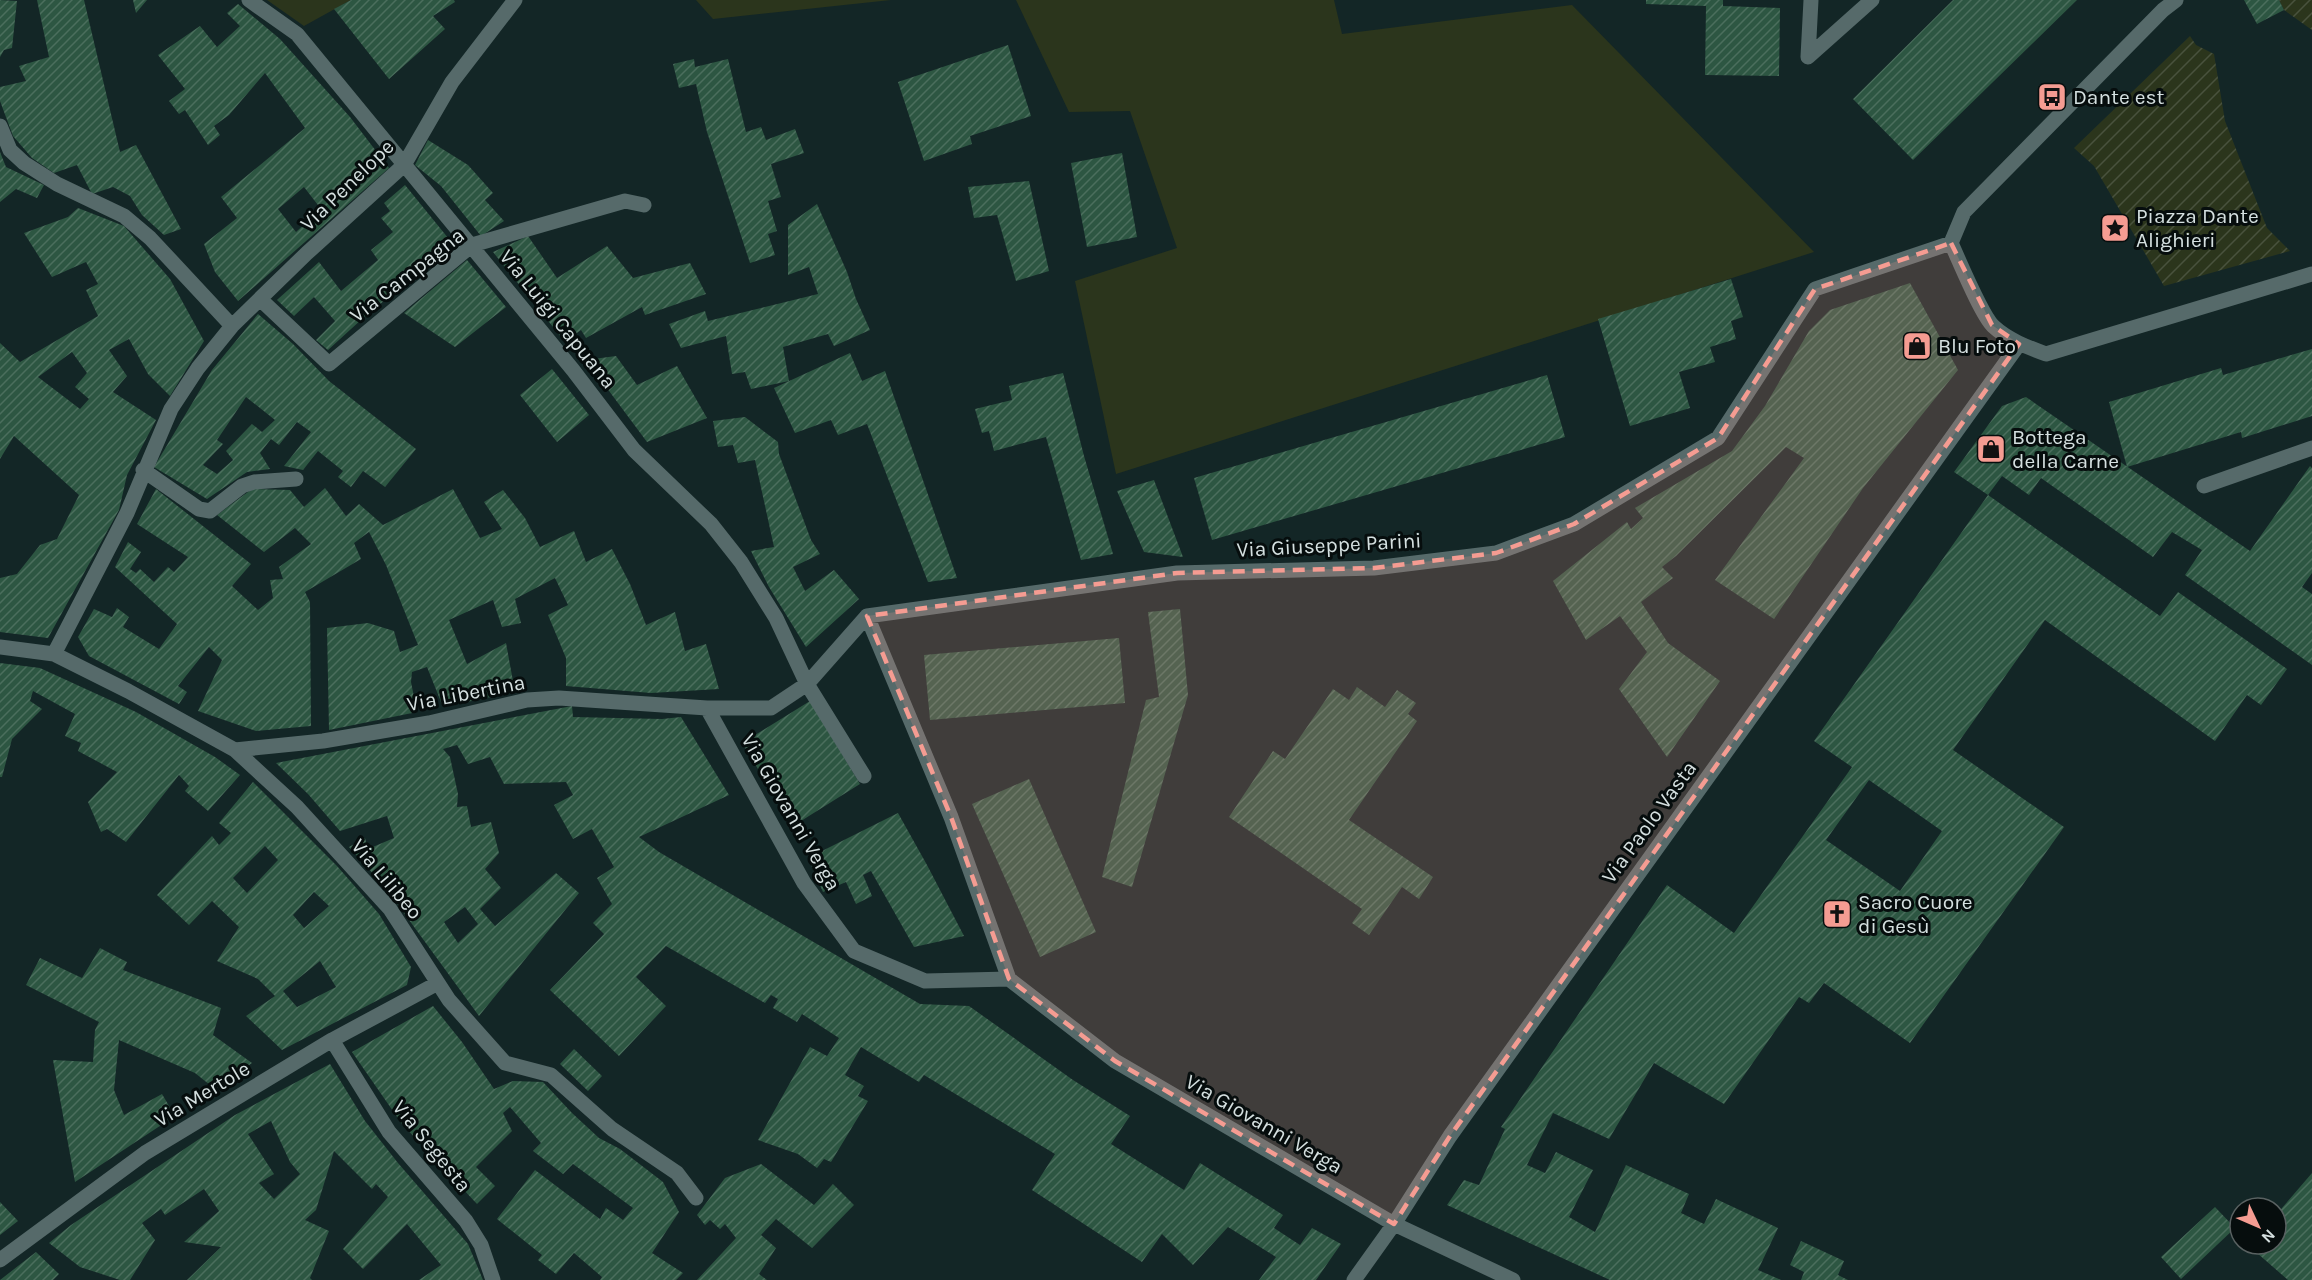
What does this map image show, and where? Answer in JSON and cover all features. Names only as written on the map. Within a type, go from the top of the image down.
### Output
[{"type":"street","name":"Via Luigi Capuana","points":[[249,0],[297,34],[472,245],[634,450],[711,524],[741,562],[776,618],[807,684]]},
{"type":"street","name":"Via Penelope","points":[[54,654],[122,522],[171,409],[198,368],[232,326],[404,165],[452,82],[515,0]]},
{"type":"street","points":[[1811,0],[1808,57],[1872,0]]},
{"type":"street","points":[[2176,0],[2163,10],[1964,212],[1951,243],[1992,325],[2019,344],[2046,354],[2312,274]]},
{"type":"street","points":[[0,126],[10,150],[24,163],[57,184],[124,216],[150,238],[232,326]]},
{"type":"street","name":"Via Campagna","points":[[260,299],[329,364],[472,245],[625,201],[644,205]]},
{"type":"street","name":"Via Giuseppe Parini","points":[[867,616],[1177,573],[1374,568],[1496,553],[1574,524],[1718,438],[1815,290],[1951,243]]},
{"type":"street","name":"Via Paolo Vasta","points":[[1354,1280],[1394,1224],[1457,1126],[2019,344]]},
{"type":"street","points":[[2204,486],[2312,448]]},
{"type":"street","points":[[143,470],[199,509],[210,511],[242,486],[254,482],[297,479]]},
{"type":"street","points":[[707,708],[771,708],[807,684],[867,616],[951,817],[1009,979]]},
{"type":"street","name":"Via Lilibeo","points":[[0,647],[54,654],[128,691],[235,750],[297,807],[390,909],[449,1000],[505,1063],[551,1075],[612,1129],[677,1173],[696,1198]]},
{"type":"street","points":[[807,684],[864,776]]},
{"type":"street","name":"Via Libertina","points":[[235,750],[323,741],[429,723],[527,700],[559,698],[707,708]]},
{"type":"street","name":"Via Giovanni Verga","points":[[707,708],[804,883],[854,951],[925,981],[1009,979],[1114,1061],[1394,1224],[1513,1280]]},
{"type":"street","name":"Via Mertole","points":[[0,1260],[145,1153],[332,1040],[438,983]]},
{"type":"street","name":"Via Segesta","points":[[332,1040],[389,1132],[466,1221],[481,1245],[494,1280]]},
{"type":"highlighted area","points":[[1951,243],[1992,325],[2019,344],[1450,1136],[1394,1224],[1115,1061],[1009,979],[951,817],[867,616],[1177,573],[1374,568],[1496,553],[1574,524],[1718,438],[1815,289]]},
{"type":"green space","points":[[267,0],[351,0],[304,26]]},
{"type":"green space","points":[[696,0],[891,0],[713,19]]},
{"type":"green space","points":[[1016,0],[1334,0],[1342,34],[1572,5],[1814,252],[1116,474],[1075,281],[1177,248],[1130,111],[1069,112]]},
{"type":"green space","points":[[2279,0],[2312,0],[2312,30],[2284,10]]},
{"type":"green space","points":[[2190,36],[2196,45],[2214,54],[2225,121],[2267,228],[2290,251],[2164,286],[2094,166],[2074,148]]},
{"type":"building","points":[[0,0],[17,1],[12,48],[4,50],[0,57]]},
{"type":"building","points":[[37,0],[84,0],[120,152],[136,145],[181,229],[164,235],[142,215],[130,196],[113,187],[92,194],[77,165],[54,173],[32,158],[13,136],[0,101],[0,87],[26,81],[19,66],[49,57]]},
{"type":"building","points":[[133,0],[147,0],[136,13]]},
{"type":"building","points":[[351,0],[454,0],[455,2],[433,16],[445,29],[389,79],[334,9]]},
{"type":"building","points":[[1646,0],[1723,0],[1723,6],[1780,8],[1779,76],[1705,75],[1706,6],[1646,4]]},
{"type":"building","points":[[1953,0],[2077,0],[1913,160],[1853,99]]},
{"type":"building","points":[[2244,0],[2279,0],[2284,10],[2257,24]]},
{"type":"building","points":[[238,4],[280,39],[350,117],[389,168],[238,301],[215,272],[204,244],[237,218],[221,197],[305,128],[265,73],[229,115],[214,126],[220,135],[208,145],[185,110],[179,114],[169,101],[185,89],[158,55],[200,26],[217,47],[240,26],[227,13]],"holes":[[[304,187],[321,209],[296,232],[278,209]]]},
{"type":"building","points":[[1008,45],[1031,116],[970,136],[972,144],[924,161],[898,82]]},
{"type":"building","points":[[694,59],[695,67],[728,59],[746,132],[761,127],[766,140],[795,129],[804,153],[771,164],[781,197],[768,201],[777,231],[768,234],[775,255],[750,263],[707,132],[696,84],[679,88],[673,64]]},
{"type":"building","points":[[428,140],[468,165],[493,193],[485,200],[504,221],[481,236],[441,186],[415,165]]},
{"type":"building","points":[[0,152],[6,167],[44,185],[37,198],[16,189],[0,202]]},
{"type":"building","points":[[1122,153],[1137,237],[1087,247],[1071,163]]},
{"type":"building","points":[[1029,181],[1049,271],[1016,281],[997,215],[974,218],[968,187]]},
{"type":"building","points":[[405,185],[453,244],[328,350],[316,340],[335,321],[314,297],[294,316],[277,300],[319,262],[341,291],[378,260],[371,250],[393,232],[381,218],[390,211],[384,203]]},
{"type":"building","points":[[817,204],[870,330],[834,346],[828,334],[783,347],[789,381],[751,389],[745,372],[732,374],[726,336],[681,348],[669,324],[705,311],[708,321],[818,294],[809,267],[788,275],[788,225]]},
{"type":"building","points":[[78,208],[124,226],[170,279],[204,341],[170,396],[148,374],[129,339],[109,350],[127,376],[113,392],[156,420],[127,475],[119,510],[48,638],[0,632],[0,578],[17,574],[40,545],[57,539],[79,495],[14,436],[0,459],[0,343],[20,362],[98,316],[86,290],[98,284],[86,262],[52,277],[24,233],[68,217]],"holes":[[[72,352],[87,373],[75,387],[89,399],[80,409],[38,377]]]},
{"type":"building","points":[[528,236],[557,278],[607,246],[633,278],[690,263],[706,294],[645,315],[642,307],[586,338],[581,330],[565,342],[493,252]]},
{"type":"building","points":[[467,260],[506,307],[455,347],[404,313]]},
{"type":"building","points":[[1731,279],[1743,317],[1731,321],[1736,339],[1710,347],[1715,362],[1679,372],[1690,408],[1630,426],[1598,319]]},
{"type":"building","points":[[1910,283],[1958,370],[1863,488],[1774,619],[1715,580],[1804,458],[1786,447],[1676,556],[1662,567],[1673,578],[1641,602],[1668,643],[1720,681],[1667,757],[1619,689],[1647,652],[1620,616],[1586,640],[1553,581],[1627,522],[1631,529],[1643,518],[1635,508],[1732,451],[1765,406],[1809,331],[1830,310]]},
{"type":"building","points":[[258,314],[293,344],[329,381],[416,449],[385,487],[363,471],[351,487],[338,477],[343,471],[318,451],[303,470],[284,466],[311,432],[297,422],[279,445],[271,439],[260,453],[270,469],[247,472],[207,499],[154,467],[212,370]],"holes":[[[246,397],[275,420],[262,432],[252,424],[226,451],[233,460],[217,474],[203,465],[223,444],[217,440]]]},
{"type":"building","points":[[2312,349],[2312,416],[2242,438],[2241,432],[2127,467],[2109,402],[2221,368],[2223,375]]},
{"type":"building","points":[[850,353],[862,381],[885,371],[957,578],[928,582],[867,424],[838,435],[831,420],[795,433],[774,388]]},
{"type":"building","points":[[616,356],[637,385],[677,366],[707,418],[647,442],[586,360]]},
{"type":"building","points":[[552,369],[589,415],[557,442],[520,395]]},
{"type":"building","points":[[1063,373],[1084,456],[1113,554],[1081,560],[1046,437],[994,451],[989,431],[982,433],[975,409],[1012,400],[1009,386]]},
{"type":"building","points":[[1547,375],[1565,437],[1212,540],[1194,478]]},
{"type":"building","points":[[2026,397],[2250,551],[2310,466],[2312,468],[2312,573],[2302,587],[2312,594],[2312,665],[2185,575],[2202,550],[2172,532],[2153,557],[2041,478],[2029,495],[2002,476],[1988,495],[1954,472],[2002,406]]},
{"type":"building","points":[[745,417],[778,442],[779,454],[811,540],[820,554],[793,567],[805,591],[834,570],[859,599],[806,647],[769,587],[751,551],[774,547],[755,460],[738,463],[733,445],[718,447],[713,421]]},
{"type":"building","points":[[1154,480],[1183,557],[1144,552],[1117,491]]},
{"type":"building","points":[[325,488],[346,516],[359,504],[383,525],[453,489],[480,538],[502,529],[484,502],[503,490],[525,518],[540,547],[574,531],[586,562],[612,549],[630,584],[646,625],[675,612],[685,651],[706,644],[719,689],[651,693],[566,686],[566,658],[548,615],[568,605],[555,578],[515,599],[521,623],[502,627],[493,600],[449,620],[467,664],[506,643],[515,692],[443,707],[427,667],[412,672],[411,682],[417,712],[329,730],[327,628],[368,623],[394,631],[400,652],[418,645],[386,565],[369,532],[354,543],[361,559],[305,592],[310,602],[311,726],[256,731],[198,711],[222,660],[209,647],[178,686],[187,692],[179,704],[89,656],[78,637],[94,609],[112,617],[117,608],[129,617],[123,627],[159,649],[177,624],[115,567],[128,542],[141,552],[130,569],[136,573],[140,569],[154,582],[168,567],[174,572],[188,557],[137,524],[156,489],[251,564],[232,586],[258,610],[273,598],[270,580],[283,579],[279,567],[311,544],[295,528],[264,552],[217,515],[252,489],[290,490],[304,507]]},
{"type":"building","points":[[1988,495],[2160,616],[2178,592],[2287,669],[2261,705],[2247,695],[2215,741],[2045,620],[1953,750],[2064,827],[1910,1043],[1824,983],[1809,1003],[1799,997],[1724,1104],[1654,1063],[1609,1139],[1553,1113],[1527,1165],[1545,1173],[1556,1152],[1593,1170],[1569,1217],[1595,1232],[1626,1165],[1689,1194],[1681,1213],[1704,1224],[1716,1199],[1778,1228],[1758,1270],[1781,1280],[1610,1280],[1447,1205],[1464,1180],[1479,1185],[1505,1129],[1501,1127],[1667,885],[1734,933],[1852,767],[1814,741]],"holes":[[[1869,780],[1942,831],[1900,891],[1826,840]]]},
{"type":"building","points":[[1180,609],[1188,695],[1132,887],[1102,877],[1146,700],[1159,697],[1148,612]]},
{"type":"building","points":[[1119,638],[1125,703],[930,720],[924,655]]},
{"type":"building","points":[[0,663],[40,668],[136,712],[215,757],[240,775],[208,811],[185,791],[189,786],[179,775],[126,842],[107,829],[101,832],[88,802],[117,772],[78,751],[81,743],[65,736],[75,714],[33,691],[30,701],[42,709],[12,739],[2,777],[0,777]]},
{"type":"building","points":[[1357,687],[1385,707],[1397,690],[1416,703],[1408,714],[1417,721],[1349,820],[1433,877],[1419,899],[1402,887],[1369,935],[1352,923],[1362,909],[1229,817],[1273,751],[1285,759],[1333,689],[1349,700]]},
{"type":"building","points":[[810,701],[860,784],[793,826],[742,743]]},
{"type":"building","points":[[572,706],[573,717],[662,719],[681,717],[729,795],[639,837],[659,852],[920,1004],[969,1006],[1073,1080],[1130,1116],[1111,1144],[1184,1190],[1200,1163],[1283,1215],[1274,1228],[1300,1245],[1312,1228],[1341,1244],[1316,1280],[1259,1280],[1276,1257],[1228,1227],[1193,1265],[1162,1234],[1142,1262],[1032,1190],[1055,1154],[924,1075],[919,1082],[861,1047],[845,1075],[864,1086],[858,1096],[868,1101],[831,1162],[824,1159],[817,1168],[798,1154],[758,1140],[810,1047],[827,1056],[839,1038],[802,1014],[797,1022],[773,1008],[778,999],[771,995],[765,1003],[666,946],[636,977],[666,1006],[619,1056],[550,990],[604,934],[593,923],[612,904],[597,878],[614,867],[592,829],[573,839],[554,805],[573,795],[566,782],[504,784],[490,757],[468,764],[457,745],[443,749],[450,757],[458,794],[457,807],[467,806],[471,827],[491,822],[499,853],[485,869],[501,888],[480,909],[495,926],[556,873],[579,893],[479,1016],[385,887],[349,847],[365,838],[368,849],[394,838],[387,816],[340,831],[308,794],[276,763]],"holes":[[[465,907],[478,924],[458,943],[444,922]]]},
{"type":"building","points":[[1029,779],[1096,932],[1040,957],[972,804]]},
{"type":"building","points":[[253,782],[337,866],[379,914],[411,967],[407,985],[282,1050],[246,1016],[275,996],[258,979],[217,961],[239,927],[212,901],[189,925],[157,895],[212,836],[219,845],[231,833],[219,823]],"holes":[[[265,846],[278,860],[247,893],[233,878]],[[314,892],[329,906],[304,928],[293,915]],[[320,961],[336,987],[297,1007],[283,991]]]},
{"type":"building","points":[[898,813],[964,936],[914,947],[871,871],[863,875],[872,896],[856,904],[846,882],[823,892],[808,858]]},
{"type":"building","points":[[100,948],[127,962],[123,970],[221,1008],[213,1035],[252,1063],[215,1089],[195,1073],[119,1040],[114,1090],[124,1115],[162,1094],[175,1116],[75,1182],[53,1060],[93,1062],[95,1030],[99,1022],[26,985],[40,958],[82,978]]},
{"type":"building","points":[[433,1006],[462,1042],[494,1089],[513,1081],[543,1082],[599,1138],[620,1149],[663,1182],[679,1212],[652,1253],[683,1273],[676,1280],[600,1280],[602,1277],[574,1253],[556,1274],[538,1260],[542,1255],[497,1219],[535,1170],[600,1219],[606,1208],[623,1220],[633,1208],[573,1164],[563,1174],[533,1151],[541,1143],[510,1107],[503,1113],[512,1131],[476,1167],[495,1186],[477,1204],[402,1124],[352,1052]]},
{"type":"building","points":[[574,1049],[602,1076],[588,1091],[560,1064]]},
{"type":"building","points":[[330,1064],[365,1121],[468,1244],[483,1280],[419,1280],[441,1265],[407,1224],[363,1269],[343,1249],[388,1197],[376,1184],[372,1189],[334,1151],[316,1210],[305,1220],[329,1231],[310,1278],[312,1280],[187,1280],[221,1247],[184,1242],[219,1211],[204,1189],[165,1215],[161,1209],[142,1223],[155,1240],[130,1280],[120,1280],[80,1267],[49,1243],[71,1225],[235,1115]],"holes":[[[271,1121],[290,1162],[300,1174],[274,1199],[259,1183],[274,1174],[248,1134]]]},
{"type":"building","points":[[761,1164],[814,1205],[833,1184],[854,1205],[812,1248],[776,1219],[761,1235],[776,1248],[759,1274],[767,1280],[697,1280],[736,1238],[725,1224],[720,1229],[710,1220],[705,1225],[697,1215],[725,1178]]},
{"type":"building","points":[[2312,1173],[2312,1280],[2288,1280],[2260,1256],[2288,1256],[2288,1201]]},
{"type":"building","points":[[0,1202],[18,1221],[0,1235]]},
{"type":"building","points":[[2215,1207],[2228,1221],[2228,1235],[2181,1279],[2161,1257]]},
{"type":"building","points":[[1801,1241],[1844,1261],[1838,1275],[1848,1280],[1801,1280],[1804,1272],[1790,1265]]},
{"type":"building","points":[[36,1252],[59,1274],[53,1280],[0,1280]]},
{"type":"place","name":"Dante est","points":[[2052,97]]},
{"type":"place","name":"Piazza Dante Alighieri","points":[[2115,228]]},
{"type":"place","name":"Blu Foto","points":[[1917,346]]},
{"type":"place","name":"Bottega della Carne","points":[[1991,449]]},
{"type":"place","name":"Sacro Cuore di Gesù","points":[[1837,914]]}]
